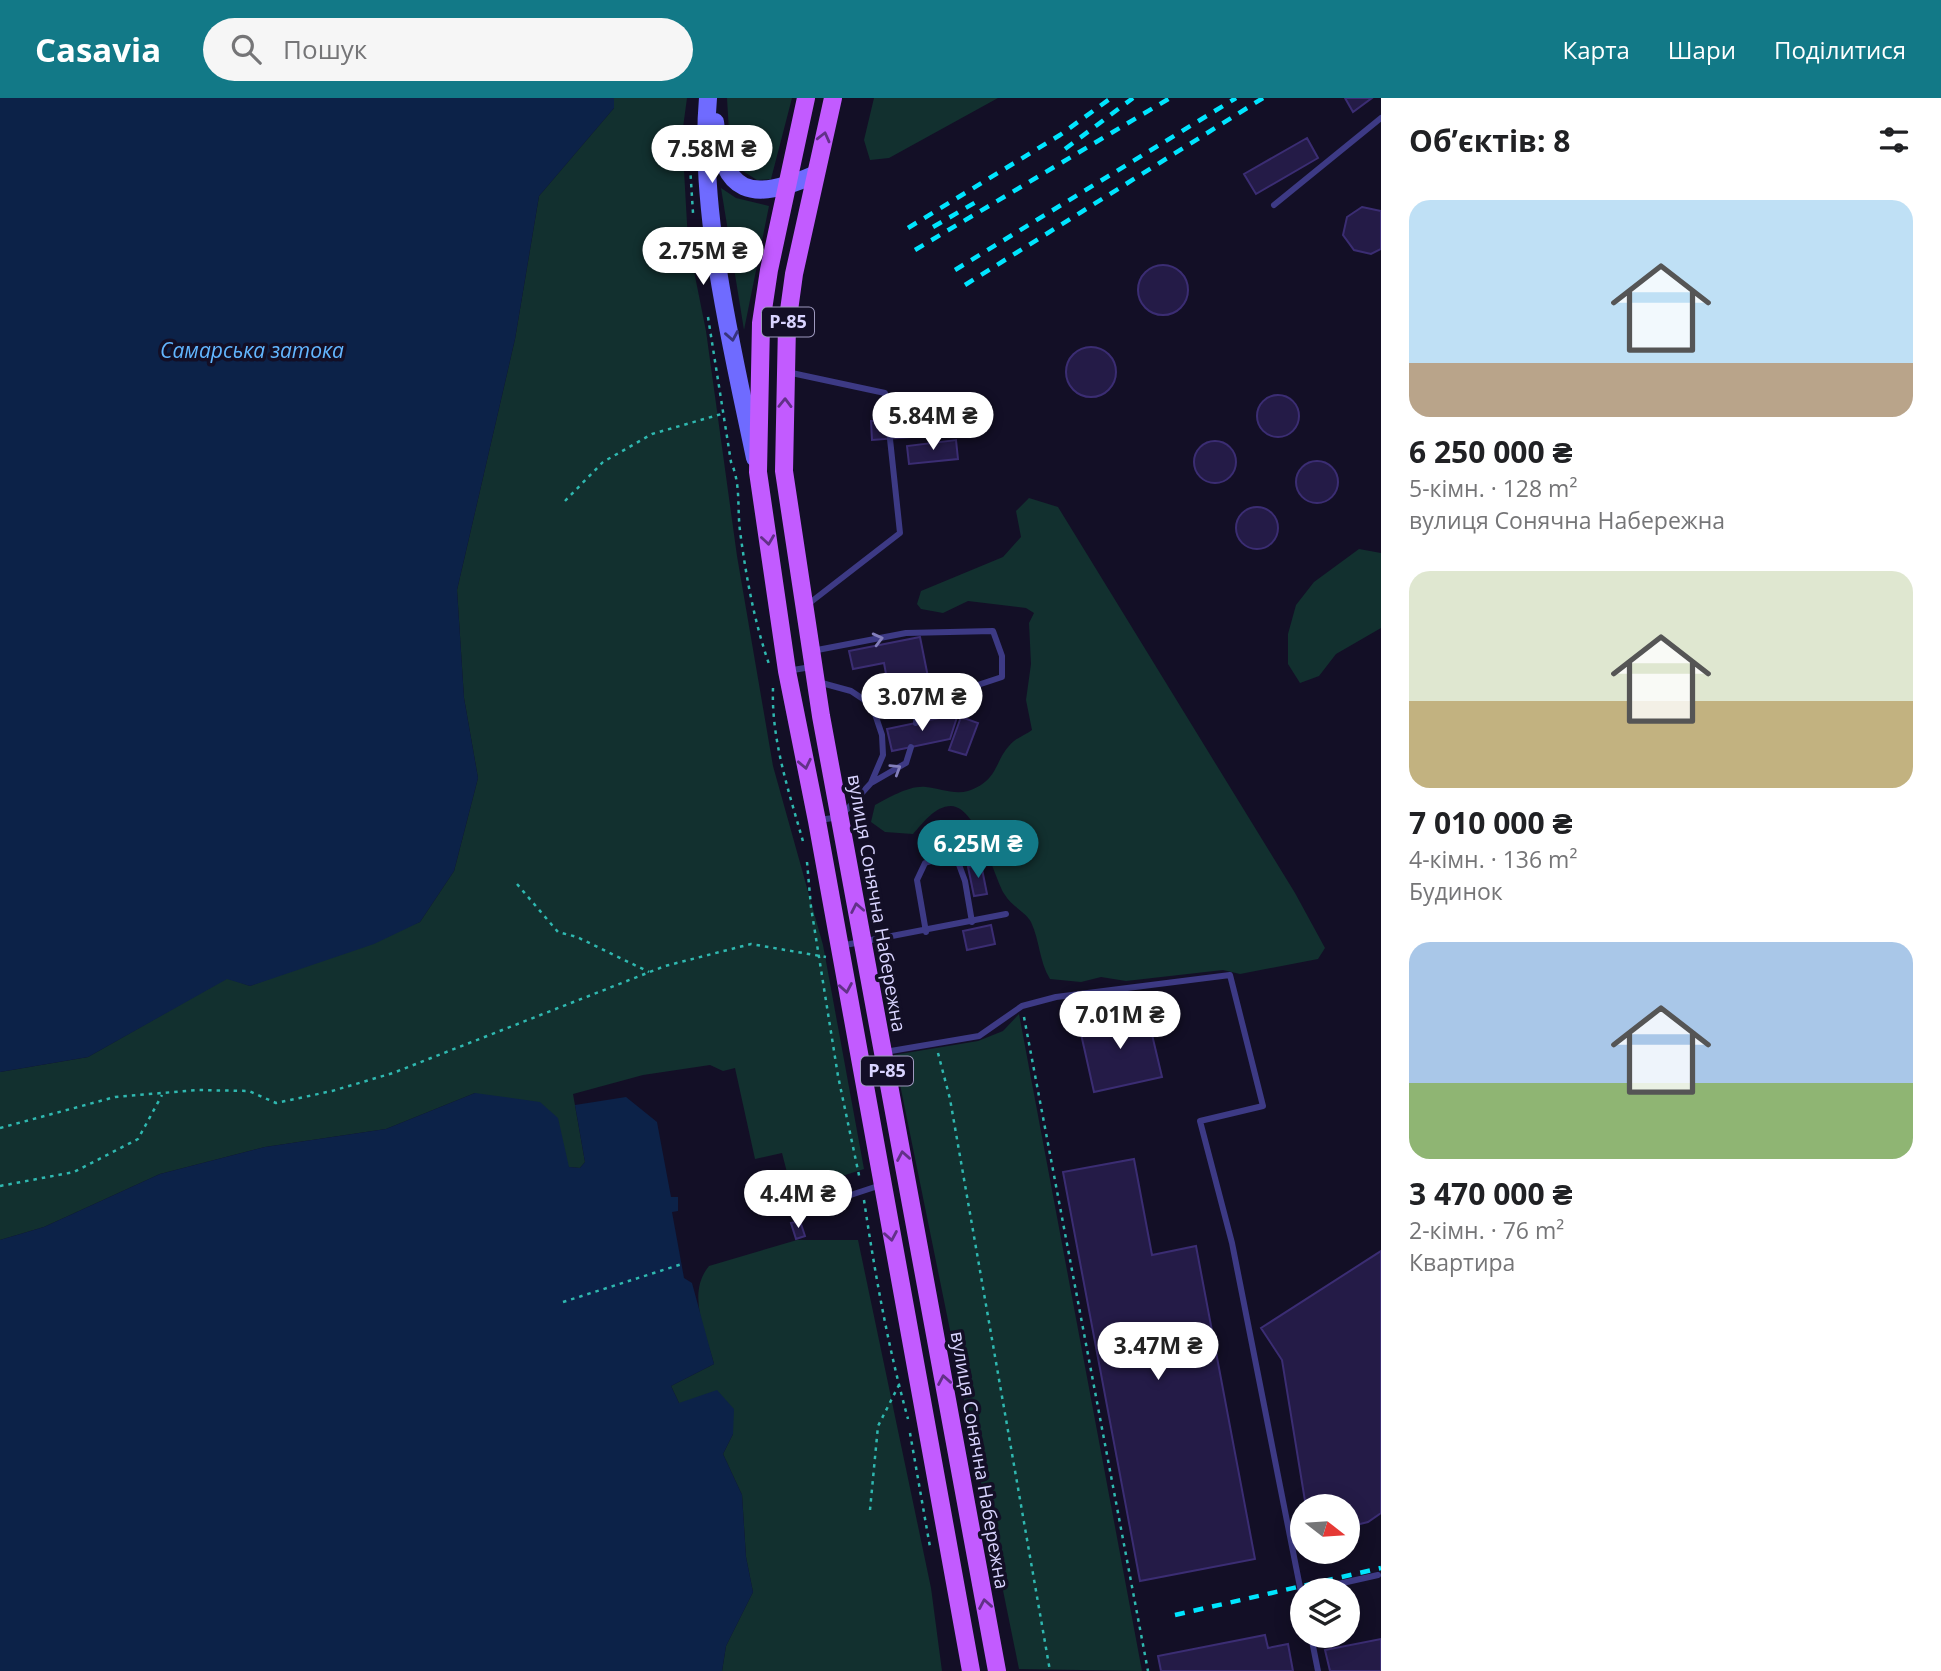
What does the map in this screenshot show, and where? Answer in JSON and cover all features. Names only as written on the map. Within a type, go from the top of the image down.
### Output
[{"type":"main road","points":[[710,98],[718,149],[729,176],[749,190],[770,192],[814,175]]},
{"type":"main road","points":[[710,98],[706,175],[758,472]]},
{"type":"main road","name":"Р-85","points":[[806,98],[786,187],[761,323],[758,472],[777,674],[817,821],[971,1671]]},
{"type":"main road","name":"вулиця Сонячна Набережна","points":[[833,98],[814,175],[794,274],[787,325],[784,471],[813,666],[997,1671]]},
{"type":"lane","points":[[1274,205],[1381,118]]},
{"type":"lane","points":[[786,372],[885,393],[888,420]]},
{"type":"lane","points":[[803,608],[900,533],[890,439]]},
{"type":"lane","points":[[777,674],[813,666],[906,632],[993,632],[1002,656],[1003,677],[905,709],[872,705],[813,666]]},
{"type":"lane","points":[[871,783],[883,755],[882,735],[872,705]]},
{"type":"lane","points":[[916,723],[918,705]]},
{"type":"lane","points":[[817,821],[840,817],[871,783],[906,763],[911,747]]},
{"type":"lane","points":[[926,932],[917,880],[925,863],[944,856],[958,862],[965,881],[972,922]]},
{"type":"lane","points":[[839,951],[863,941],[926,932],[1006,914]]},
{"type":"lane","points":[[884,1052],[979,1036],[1022,1006],[1056,997],[1230,975],[1263,1106],[1200,1121],[1232,1243],[1300,1578]]},
{"type":"lane","points":[[796,1213],[882,1185]]},
{"type":"lane","points":[[1360,1579],[1378,1575]]},
{"type":"lane","points":[[1313,1648],[1318,1671]]},
{"type":"path","points":[[690,141],[693,213]]},
{"type":"path","points":[[708,315],[731,462],[738,482],[738,516],[754,619],[777,674],[772,703],[781,757],[804,849]]},
{"type":"path","points":[[565,501],[603,462],[652,434],[724,413],[744,403]]},
{"type":"path","points":[[806,855],[819,958],[847,1124],[863,1189],[871,1259],[897,1387],[909,1424],[913,1459],[933,1557]]},
{"type":"path","points":[[517,884],[558,932],[576,937],[649,972]]},
{"type":"path","points":[[0,1128],[115,1097],[197,1090],[249,1091],[276,1103],[332,1091],[393,1073],[649,972],[751,944],[819,958],[839,951]]},
{"type":"path","points":[[1022,1006],[1148,1671]]},
{"type":"path","points":[[935,1044],[950,1099],[1050,1671]]},
{"type":"path","points":[[0,1186],[74,1172],[138,1139],[162,1095]]},
{"type":"path","points":[[564,1302],[682,1264]]},
{"type":"path","points":[[870,1510],[878,1426],[914,1360]]},
{"type":"green space","points":[[614,98],[687,98],[682,135],[688,241],[706,331],[737,556],[773,766],[823,945],[864,1169],[792,1192],[782,1153],[755,1159],[735,1068],[723,1071],[710,1065],[643,1075],[573,1094],[585,1162],[580,1168],[569,1167],[475,1093],[386,1129],[265,1147],[160,1174],[44,1227],[0,1240],[0,1072],[88,1057],[227,978],[250,986],[420,922],[454,871],[478,778],[464,698],[457,590],[515,339],[539,196],[614,108]]},
{"type":"green space","points":[[727,98],[792,98],[771,179],[757,180],[735,166],[730,149]]},
{"type":"green space","points":[[874,98],[998,98],[889,158],[870,160],[864,140]]},
{"type":"green space","points":[[721,188],[736,198],[769,206],[744,330]]},
{"type":"green space","points":[[1029,498],[1058,507],[1295,893],[1325,948],[1318,959],[1240,974],[1223,970],[1126,981],[1101,977],[1081,982],[1050,979],[1031,922],[1005,895],[977,830],[961,809],[951,806],[940,809],[913,834],[885,832],[871,822],[875,805],[906,790],[926,787],[963,792],[979,786],[992,775],[1007,748],[1032,730],[1026,700],[1031,664],[1029,623],[1034,613],[1026,608],[968,601],[943,613],[921,609],[917,604],[921,591],[1003,557],[1021,537],[1016,511]]},
{"type":"green space","points":[[1359,549],[1381,553],[1381,628],[1336,654],[1319,676],[1300,683],[1288,664],[1288,634],[1296,605],[1314,582]]},
{"type":"green space","points":[[1019,1014],[1142,1671],[1019,1669],[894,1055],[978,1041],[1003,1031]]},
{"type":"green space","points":[[797,1240],[858,1240],[931,1588],[942,1671],[722,1671],[726,1646],[753,1592],[746,1557],[742,1495],[723,1454],[733,1434],[679,1403],[671,1386],[714,1364],[698,1301],[702,1277],[709,1266]]},
{"type":"water","name":"Самарська затока","points":[[0,98],[614,98],[614,108],[539,196],[515,339],[457,590],[464,698],[478,778],[454,871],[420,922],[374,944],[250,986],[227,979],[88,1057],[0,1072]]},
{"type":"water","points":[[475,1093],[540,1102],[558,1118],[569,1167],[580,1168],[585,1162],[575,1105],[626,1097],[657,1122],[671,1197],[678,1197],[678,1211],[672,1212],[684,1278],[692,1283],[714,1364],[671,1386],[679,1403],[717,1390],[734,1409],[733,1434],[723,1454],[742,1495],[746,1557],[753,1592],[726,1646],[722,1671],[0,1671],[0,1240],[44,1227],[160,1174],[265,1147],[386,1129]]},
{"type":"building","points":[[1345,98],[1372,98],[1353,112]]},
{"type":"building","points":[[1307,138],[1318,158],[1256,194],[1244,174]]},
{"type":"building","points":[[1362,207],[1381,211],[1381,249],[1371,254],[1354,250],[1343,235],[1347,217]]},
{"type":"building","points":[[1163,265],[1181,272],[1188,290],[1181,308],[1163,315],[1145,308],[1138,290],[1145,272]]},
{"type":"building","points":[[1081,348],[1101,348],[1115,362],[1115,382],[1101,396],[1081,396],[1067,382],[1067,362]]},
{"type":"building","points":[[1278,395],[1293,401],[1299,416],[1293,431],[1278,437],[1263,431],[1257,416],[1263,401]]},
{"type":"building","points":[[922,418],[924,436],[872,440],[871,421]]},
{"type":"building","points":[[956,440],[958,459],[909,464],[907,446]]},
{"type":"building","points":[[1215,441],[1230,447],[1236,462],[1230,477],[1215,483],[1200,477],[1194,462],[1200,447]]},
{"type":"building","points":[[1317,461],[1332,467],[1338,482],[1332,497],[1317,503],[1302,497],[1296,482],[1302,467]]},
{"type":"building","points":[[1257,507],[1272,513],[1278,528],[1272,543],[1257,549],[1242,543],[1236,528],[1242,513]]},
{"type":"building","points":[[920,637],[931,692],[905,697],[902,682],[888,685],[884,663],[853,669],[849,651]]},
{"type":"building","points":[[958,714],[950,739],[892,751],[887,729]]},
{"type":"building","points":[[961,717],[978,723],[966,755],[949,750]]},
{"type":"building","points":[[981,864],[987,894],[974,896],[968,867]]},
{"type":"building","points":[[991,925],[995,944],[967,950],[963,931]]},
{"type":"building","points":[[1146,1009],[1162,1077],[1094,1092],[1079,1025]]},
{"type":"building","points":[[1134,1159],[1152,1255],[1196,1246],[1255,1559],[1140,1581],[1063,1172]]},
{"type":"building","points":[[800,1221],[805,1236],[796,1239],[791,1223]]},
{"type":"building","points":[[1381,1251],[1381,1513],[1368,1522],[1360,1524],[1360,1494],[1304,1494],[1282,1360],[1261,1328]]},
{"type":"building","points":[[1265,1635],[1268,1648],[1288,1644],[1293,1671],[1161,1671],[1158,1656]]},
{"type":"building","points":[[1381,1639],[1381,1671],[1330,1671],[1325,1650],[1360,1648],[1360,1643]]},
{"type":"railway","points":[[908,228],[1060,135],[1111,98]]},
{"type":"railway","points":[[1065,149],[1133,98]]},
{"type":"railway","points":[[915,250],[1170,98]]},
{"type":"railway","points":[[955,270],[1236,98]]},
{"type":"railway","points":[[965,285],[1263,98]]},
{"type":"railway","points":[[933,227],[976,202]]},
{"type":"railway","points":[[1175,1615],[1381,1568]]}]
